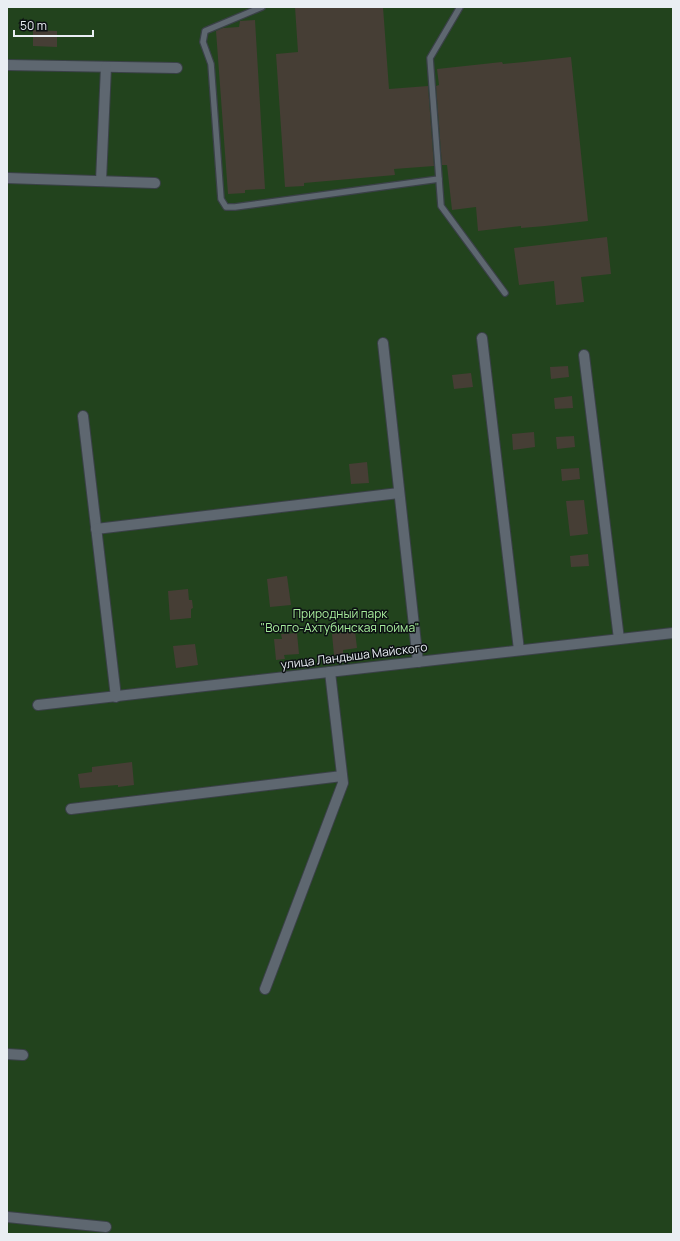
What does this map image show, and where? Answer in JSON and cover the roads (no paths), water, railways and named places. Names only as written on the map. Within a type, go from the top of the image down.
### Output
[{"type":"street","points":[[7,65],[177,68]]},
{"type":"street","points":[[101,181],[106,67]]},
{"type":"street","points":[[7,178],[155,183]]},
{"type":"street","points":[[482,338],[519,650]]},
{"type":"street","points":[[383,343],[418,662]]},
{"type":"street","points":[[584,356],[619,639]]},
{"type":"street","points":[[83,416],[116,696]]},
{"type":"street","points":[[96,529],[399,493]]},
{"type":"street","name":"улица Ландыша Майского","points":[[38,705],[673,633]]},
{"type":"street","points":[[265,989],[343,783],[330,672]]},
{"type":"street","points":[[71,809],[342,776]]},
{"type":"street","points":[[7,1054],[23,1055]]},
{"type":"street","points":[[7,1217],[106,1227]]},
{"type":"lane","points":[[262,7],[205,31],[203,42],[211,64],[221,199],[226,206],[235,207],[439,179]]},
{"type":"lane","points":[[460,7],[430,58],[441,206],[505,293]]},
{"type":"park label","name":"Природный парк \"Волго-Ахтубинская пойма\"","points":[[340,621]]}]
